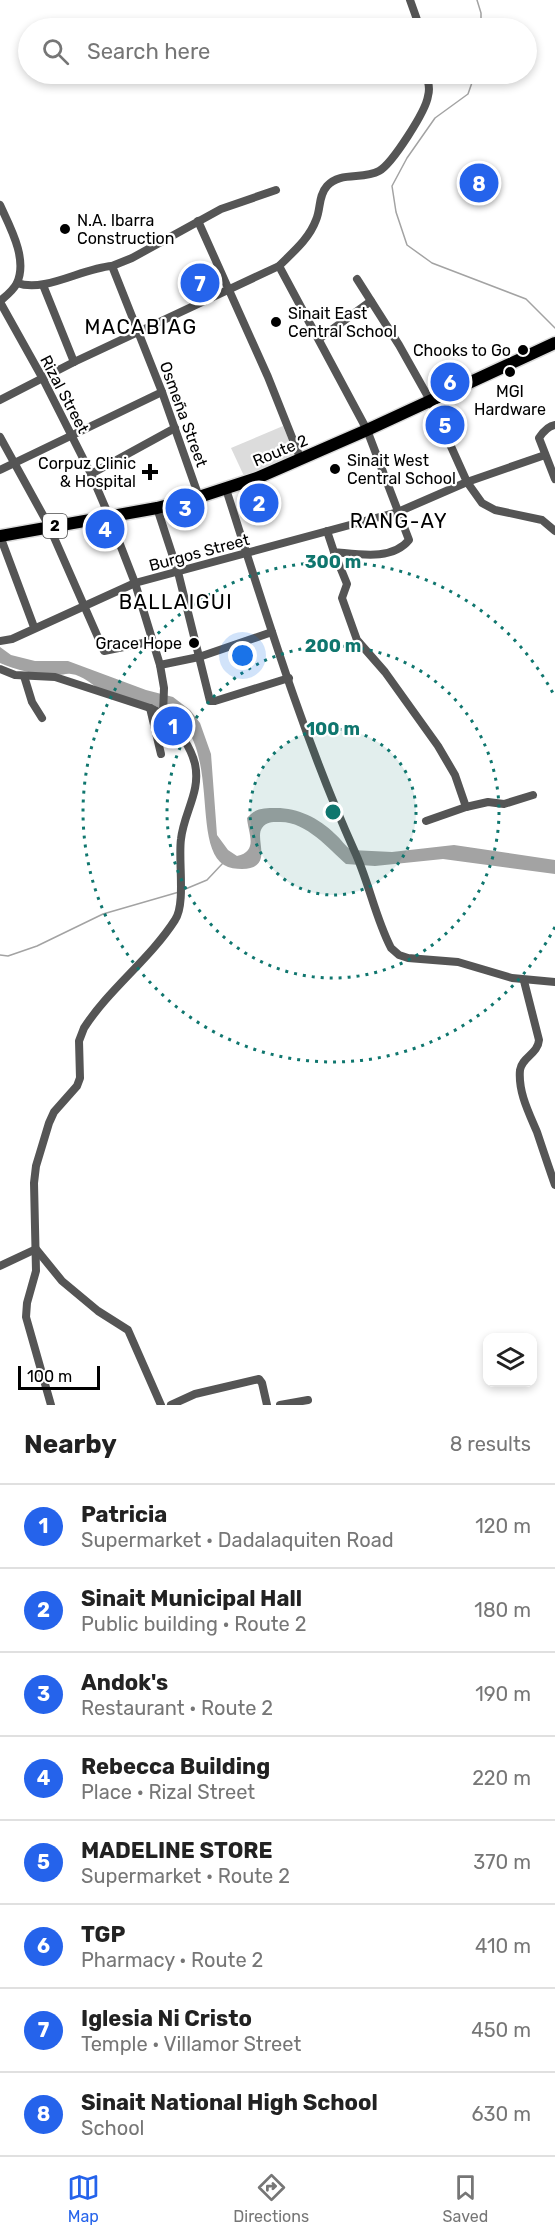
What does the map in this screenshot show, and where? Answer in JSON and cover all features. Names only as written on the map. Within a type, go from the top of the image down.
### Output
[{"type":"highway","name":"Route 2","points":[[0,536],[157,508],[226,489],[301,460],[555,345]]},
{"type":"street","points":[[411,0],[417,18]]},
{"type":"street","points":[[0,400],[74,362],[279,266],[299,247],[310,231],[317,219],[322,194],[328,185],[342,177],[378,172],[393,157],[421,115],[429,97],[427,84]]},
{"type":"street","points":[[17,283],[31,286],[43,285],[92,268],[112,266],[132,258],[198,221],[243,201],[276,190]]},
{"type":"street","points":[[0,205],[19,256],[17,283],[0,302]]},
{"type":"street","points":[[198,221],[268,377],[301,460]]},
{"type":"street","name":"Osmeña Street","points":[[112,266],[162,392],[199,497]]},
{"type":"street","points":[[279,266],[367,430],[409,539],[405,544],[386,554],[334,552]]},
{"type":"street","points":[[357,279],[399,345],[430,401],[467,482],[482,503],[487,507],[521,517],[542,520],[555,531]]},
{"type":"street","points":[[43,285],[74,362]]},
{"type":"street","points":[[319,339],[371,301]]},
{"type":"street","name":"Rizal Street","points":[[0,302],[43,379],[110,516],[135,583],[160,665],[164,688],[163,710]]},
{"type":"street","points":[[0,470],[162,392]]},
{"type":"street","points":[[555,425],[543,432],[539,438],[555,479]]},
{"type":"street","points":[[91,474],[175,428]]},
{"type":"street","points":[[0,437],[49,526],[105,652],[153,641]]},
{"type":"street","name":"Burgos Street","points":[[0,641],[12,639],[34,627],[135,583],[398,512],[467,482],[545,455]]},
{"type":"street","points":[[226,489],[272,632],[339,819],[354,849],[388,942],[399,955],[423,960],[458,962],[524,981],[555,982]]},
{"type":"street","points":[[157,508],[178,572],[211,702],[289,678]]},
{"type":"street","points":[[327,531],[347,581],[342,598],[357,640],[385,672],[438,746],[455,775],[466,807]]},
{"type":"street","points":[[0,536],[34,627]]},
{"type":"street","points":[[160,665],[199,657],[272,632]]},
{"type":"street","points":[[0,669],[24,676],[55,677],[150,708],[163,710],[187,744],[197,776],[195,795],[181,838],[179,914],[80,1034],[80,1078],[54,1112],[36,1166],[34,1183],[36,1271],[27,1303],[26,1317],[51,1405]]},
{"type":"street","points":[[24,676],[32,702],[42,718]]},
{"type":"street","points":[[150,708],[161,754]]},
{"type":"street","points":[[426,821],[466,807],[488,802],[504,804],[532,795]]},
{"type":"street","points":[[524,981],[539,1040],[536,1049],[523,1062],[520,1069],[521,1087],[555,1185]]},
{"type":"street","points":[[0,1266],[36,1249]]},
{"type":"street","points":[[36,1249],[62,1281],[98,1311],[128,1330],[161,1405]]},
{"type":"street","points":[[171,1405],[208,1390],[259,1379],[267,1405]]},
{"type":"street","points":[[280,1405],[308,1400]]},
{"type":"shaded area","points":[[283,426],[295,455],[244,476],[231,448]]},
{"type":"shaded area","points":[[0,647],[11,655],[35,661],[68,661],[146,690],[173,697],[190,710],[200,723],[211,754],[217,835],[228,850],[237,856],[244,854],[250,846],[247,818],[257,810],[284,808],[315,819],[329,828],[351,850],[392,852],[454,845],[555,860],[555,874],[443,859],[375,866],[346,864],[307,830],[297,825],[278,822],[267,823],[262,828],[260,833],[261,858],[258,864],[242,869],[226,866],[214,854],[209,837],[196,748],[187,729],[172,714],[156,706],[103,691],[84,678],[75,675],[36,673],[0,663]]},
{"type":"waterway","points":[[477,0],[481,18]]},
{"type":"waterway","points":[[472,84],[468,94],[435,118],[407,158],[392,186],[396,212],[407,245],[432,263],[526,299],[555,328]]},
{"type":"waterway","points":[[183,890],[207,880],[223,863]]},
{"type":"waterway","points":[[0,955],[8,956],[37,946],[103,914],[179,892]]},
{"type":"place","name":"Sinait National High School","points":[[479,183]]},
{"type":"place","name":"N.A. Ibarra Construction","points":[[65,229]]},
{"type":"place","name":"Iglesia Ni Cristo","points":[[200,283]]},
{"type":"place","name":"Sinait East Central School","points":[[276,322]]},
{"type":"place","name":"Chooks to Go","points":[[523,350]]},
{"type":"place","name":"MGI Hardware","points":[[510,372]]},
{"type":"place","name":"TGP","points":[[450,382]]},
{"type":"place","name":"MADELINE STORE","points":[[445,425]]},
{"type":"place","name":"Sinait West Central School","points":[[335,469]]},
{"type":"place","name":"Corpuz Clinic & Hospital","points":[[150,472]]},
{"type":"place","name":"Sinait Municipal Hall","points":[[259,503]]},
{"type":"place","name":"Andok's","points":[[185,508]]},
{"type":"place","name":"Rebecca Building","points":[[105,529]]},
{"type":"place","name":"Grace Hope","points":[[194,643]]},
{"type":"place","name":"Patricia","points":[[173,726]]},
{"type":"district","name":"MACABIAG","points":[[141,327]]},
{"type":"district","name":"RANG-AY","points":[[399,521]]},
{"type":"district","name":"BALLAIGUI","points":[[176,602]]}]
